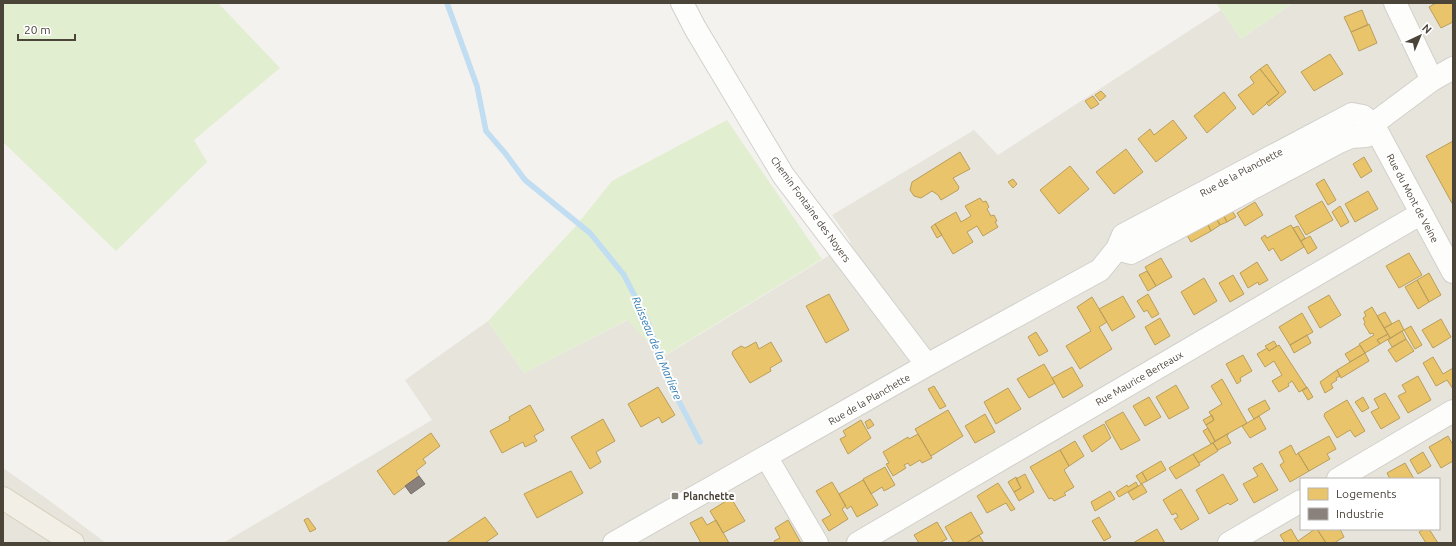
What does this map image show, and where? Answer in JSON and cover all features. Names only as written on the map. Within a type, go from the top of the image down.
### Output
[{"type":"main road","points":[[3,498],[73,543]]},
{"type":"main road","points":[[24,511],[54,543]]},
{"type":"street","name":"Chemin Fontaine des Noyers","points":[[682,3],[695,28],[784,175],[927,365]]},
{"type":"street","points":[[1395,3],[1432,80]]},
{"type":"street","points":[[1373,124],[1432,80],[1453,68]]},
{"type":"street","name":"Rue de la Planchette","points":[[614,543],[768,458],[927,365],[1100,270],[1117,249],[1123,235],[1352,114],[1363,116],[1373,124]]},
{"type":"street","name":"Rue du Mont de Veine","points":[[1373,124],[1420,214],[1453,272]]},
{"type":"street","name":"Rue Maurice Berteaux","points":[[858,543],[1420,214]]},
{"type":"street","points":[[1340,478],[1453,412]]},
{"type":"street","points":[[768,458],[817,543]]},
{"type":"street","points":[[1229,543],[1300,502]]},
{"type":"shaded area","points":[[1293,3],[1453,3],[1453,543],[223,543],[432,420],[405,380],[488,321],[524,373],[628,320],[663,357],[851,242],[832,215],[974,130],[998,155],[1221,10],[1241,39]]},
{"type":"shaded area","points":[[3,468],[50,501],[106,543],[3,543]]},
{"type":"green space","points":[[3,3],[218,3],[280,68],[194,140],[207,162],[116,251],[3,142]]},
{"type":"green space","points":[[1216,3],[1293,3],[1241,39]]},
{"type":"green space","points":[[727,120],[822,259],[662,357],[627,320],[524,373],[488,321],[575,227],[612,181]]},
{"type":"building: Logements","points":[[1436,3],[1453,3],[1453,22],[1441,28],[1429,7]]},
{"type":"building: Logements","points":[[1362,10],[1368,25],[1351,32],[1344,17]]},
{"type":"building: Logements","points":[[1369,24],[1377,43],[1359,51],[1351,32]]},
{"type":"building: Logements","points":[[1330,54],[1343,74],[1314,91],[1301,72]]},
{"type":"building: Logements","points":[[1267,64],[1286,92],[1269,106],[1266,103],[1279,93],[1260,69]]},
{"type":"building: Logements","points":[[1260,69],[1279,93],[1253,115],[1238,95],[1254,83],[1250,77]]},
{"type":"building: Logements","points":[[1101,91],[1106,96],[1100,101],[1095,95]]},
{"type":"building: Logements","points":[[1224,92],[1236,108],[1207,133],[1194,116]]},
{"type":"building: Logements","points":[[1093,96],[1099,104],[1091,109],[1085,101]]},
{"type":"building: Logements","points":[[1173,120],[1187,138],[1156,162],[1138,139],[1150,129],[1154,135]]},
{"type":"building: Logements","points":[[1453,141],[1453,205],[1426,156]]},
{"type":"building: Logements","points":[[1126,149],[1143,172],[1114,194],[1096,172]]},
{"type":"building: Logements","points":[[960,152],[970,169],[953,178],[959,187],[958,190],[941,200],[938,195],[932,191],[921,198],[914,196],[910,190],[912,182]]},
{"type":"building: Logements","points":[[1364,157],[1372,171],[1361,178],[1353,164]]},
{"type":"building: Logements","points":[[1070,166],[1089,189],[1059,214],[1040,190]]},
{"type":"building: Logements","points":[[1013,179],[1017,184],[1013,188],[1008,182]]},
{"type":"building: Logements","points":[[1324,179],[1336,200],[1328,205],[1316,184]]},
{"type":"building: Logements","points":[[1368,191],[1378,209],[1355,222],[1345,204]]},
{"type":"building: Logements","points":[[980,198],[983,202],[986,201],[989,207],[987,209],[991,216],[994,215],[997,221],[995,222],[998,227],[983,236],[977,226],[967,232],[973,242],[953,254],[935,224],[956,212],[961,222],[971,216],[965,206]]},
{"type":"building: Logements","points":[[1322,201],[1333,220],[1306,235],[1295,216]]},
{"type":"building: Logements","points":[[1255,202],[1263,215],[1245,226],[1237,213]]},
{"type":"building: Logements","points":[[1340,206],[1349,222],[1341,227],[1332,212]]},
{"type":"building: Logements","points":[[1230,208],[1236,217],[1227,222],[1222,212]]},
{"type":"building: Logements","points":[[1222,212],[1227,222],[1220,225],[1215,216]]},
{"type":"building: Logements","points":[[1215,216],[1220,225],[1211,231],[1206,221]]},
{"type":"building: Logements","points":[[1206,221],[1211,231],[1191,242],[1185,232]]},
{"type":"building: Logements","points":[[935,224],[942,235],[937,238],[931,227]]},
{"type":"building: Logements","points":[[1291,225],[1304,247],[1281,261],[1273,248],[1269,251],[1261,238],[1265,235],[1267,238]]},
{"type":"building: Logements","points":[[1298,226],[1305,238],[1301,241],[1293,228]]},
{"type":"building: Logements","points":[[1310,236],[1317,248],[1308,254],[1301,241]]},
{"type":"building: Logements","points":[[1409,253],[1422,275],[1399,288],[1386,266]]},
{"type":"building: Logements","points":[[1161,258],[1172,277],[1156,286],[1145,267]]},
{"type":"building: Logements","points":[[1257,262],[1268,280],[1259,285],[1258,282],[1248,288],[1240,273]]},
{"type":"building: Logements","points":[[1147,271],[1156,286],[1148,291],[1139,275]]},
{"type":"building: Logements","points":[[1429,273],[1441,295],[1429,302],[1417,280]]},
{"type":"building: Logements","points":[[1233,275],[1244,294],[1230,302],[1219,283]]},
{"type":"building: Logements","points":[[1204,278],[1217,301],[1194,315],[1181,292]]},
{"type":"building: Logements","points":[[1417,280],[1429,302],[1418,309],[1405,287]]},
{"type":"building: Logements","points":[[829,294],[849,330],[826,343],[806,306]]},
{"type":"building: Logements","points":[[1148,294],[1159,314],[1152,318],[1147,310],[1144,312],[1137,301]]},
{"type":"building: Logements","points":[[1329,295],[1341,315],[1320,328],[1308,307]]},
{"type":"building: Logements","points":[[1123,296],[1135,317],[1112,331],[1099,309]]},
{"type":"building: Logements","points":[[1092,297],[1107,322],[1099,327],[1112,349],[1080,369],[1066,346],[1091,331],[1077,307]]},
{"type":"building: Logements","points":[[1372,307],[1388,334],[1377,340],[1380,344],[1365,353],[1359,344],[1374,335],[1373,333],[1370,334],[1364,324],[1365,322],[1363,318],[1366,316],[1364,312]]},
{"type":"building: Logements","points":[[1385,312],[1392,324],[1384,328],[1377,316]]},
{"type":"building: Logements","points":[[1302,313],[1313,332],[1290,345],[1279,327]]},
{"type":"building: Logements","points":[[1160,318],[1170,336],[1155,345],[1145,327]]},
{"type":"building: Logements","points":[[1441,319],[1451,337],[1433,348],[1422,330]]},
{"type":"building: Logements","points":[[1399,320],[1404,330],[1390,338],[1384,328]]},
{"type":"building: Logements","points":[[1411,326],[1422,345],[1415,349],[1404,330]]},
{"type":"building: Logements","points":[[1402,331],[1406,339],[1392,347],[1388,340]]},
{"type":"building: Logements","points":[[1036,332],[1048,351],[1039,356],[1028,337]]},
{"type":"building: Logements","points":[[1388,334],[1390,338],[1380,344],[1377,340]]},
{"type":"building: Logements","points":[[1307,335],[1311,343],[1294,353],[1290,345]]},
{"type":"building: Logements","points":[[1406,339],[1414,351],[1396,362],[1388,350]]},
{"type":"building: Logements","points":[[1274,341],[1277,346],[1269,351],[1265,346]]},
{"type":"building: Logements","points":[[756,342],[759,349],[771,342],[782,361],[770,368],[771,371],[750,383],[732,354],[733,351],[741,346],[745,348]]},
{"type":"building: Logements","points":[[1279,345],[1307,388],[1299,392],[1292,381],[1288,384],[1289,386],[1279,392],[1272,381],[1282,375],[1274,361],[1265,367],[1257,354],[1267,348],[1269,351]]},
{"type":"building: Logements","points":[[1360,345],[1365,353],[1350,362],[1345,354]]},
{"type":"building: Logements","points":[[1365,353],[1369,361],[1341,378],[1337,370]]},
{"type":"building: Logements","points":[[1243,355],[1252,371],[1240,378],[1241,381],[1237,384],[1226,364]]},
{"type":"building: Logements","points":[[1433,357],[1443,374],[1453,368],[1453,389],[1447,380],[1436,386],[1423,363]]},
{"type":"building: Logements","points":[[1044,364],[1055,383],[1029,398],[1017,379]]},
{"type":"building: Logements","points":[[1072,367],[1083,386],[1063,398],[1052,378]]},
{"type":"building: Logements","points":[[1337,370],[1340,376],[1331,384],[1333,388],[1325,393],[1320,382]]},
{"type":"building: Logements","points":[[1418,376],[1431,400],[1408,413],[1398,396],[1406,392],[1402,385]]},
{"type":"building: Logements","points":[[1222,379],[1247,423],[1215,441],[1206,425],[1214,420],[1209,412],[1222,404],[1211,386]]},
{"type":"building: Logements","points":[[1176,385],[1189,408],[1169,419],[1156,397]]},
{"type":"building: Logements","points":[[934,386],[946,406],[940,409],[928,389]]},
{"type":"building: Logements","points":[[658,387],[675,415],[662,423],[659,417],[641,427],[628,404]]},
{"type":"building: Logements","points":[[1307,387],[1313,397],[1308,400],[1302,390]]},
{"type":"building: Logements","points":[[1008,388],[1021,409],[996,424],[984,402]]},
{"type":"building: Logements","points":[[1385,393],[1400,418],[1381,429],[1371,412],[1379,408],[1374,399]]},
{"type":"building: Logements","points":[[1149,397],[1161,417],[1145,426],[1133,406]]},
{"type":"building: Logements","points":[[1363,397],[1369,408],[1362,412],[1355,402]]},
{"type":"building: Logements","points":[[1265,400],[1270,409],[1254,419],[1248,409]]},
{"type":"building: Logements","points":[[1347,400],[1365,431],[1355,437],[1350,430],[1337,438],[1324,416],[1325,413]]},
{"type":"building: Logements","points":[[530,405],[544,430],[534,436],[537,441],[525,447],[523,442],[502,453],[490,431],[510,420],[509,417]]},
{"type":"building: Logements","points":[[948,410],[963,436],[931,456],[915,429]]},
{"type":"building: Logements","points":[[1123,412],[1140,440],[1121,450],[1105,422]]},
{"type":"building: Logements","points":[[985,414],[995,432],[975,443],[965,426]]},
{"type":"building: Logements","points":[[1212,415],[1214,420],[1206,425],[1203,420]]},
{"type":"building: Logements","points":[[1259,416],[1266,429],[1250,438],[1242,426]]},
{"type":"building: Logements","points":[[603,419],[615,441],[596,452],[601,462],[590,469],[571,437]]},
{"type":"building: Logements","points":[[870,419],[874,425],[868,429],[865,422]]},
{"type":"building: Logements","points":[[861,420],[871,438],[848,454],[840,439],[846,436],[843,431]]},
{"type":"building: Logements","points":[[1104,424],[1111,438],[1092,452],[1083,436]]},
{"type":"building: Logements","points":[[1208,428],[1215,441],[1211,444],[1203,431]]},
{"type":"building: Logements","points":[[431,433],[440,446],[423,459],[426,463],[416,471],[419,476],[394,495],[377,471]]},
{"type":"building: Logements","points":[[1229,433],[1227,436],[1231,443],[1218,450],[1213,443]]},
{"type":"building: Logements","points":[[918,434],[932,458],[922,463],[920,460],[910,466],[908,463],[904,465],[906,468],[893,476],[886,464],[889,463],[883,452],[908,437],[909,439]]},
{"type":"building: Logements","points":[[1329,436],[1336,449],[1327,454],[1330,459],[1309,471],[1298,453]]},
{"type":"building: Logements","points":[[1448,436],[1453,445],[1453,461],[1441,468],[1429,447]]},
{"type":"building: Logements","points":[[1075,441],[1084,456],[1069,466],[1060,450]]},
{"type":"building: Logements","points":[[1213,443],[1218,451],[1199,463],[1193,454]]},
{"type":"building: Logements","points":[[1291,445],[1296,455],[1298,453],[1309,471],[1290,482],[1280,465],[1284,462],[1279,452]]},
{"type":"building: Logements","points":[[1060,450],[1069,466],[1064,470],[1074,487],[1064,493],[1066,495],[1054,501],[1052,498],[1049,499],[1030,467]]},
{"type":"building: Logements","points":[[1423,452],[1431,466],[1418,474],[1410,460]]},
{"type":"building: Logements","points":[[1193,454],[1200,465],[1176,479],[1169,468]]},
{"type":"building: Logements","points":[[1161,461],[1166,470],[1147,481],[1142,472]]},
{"type":"building: Logements","points":[[1262,463],[1278,490],[1254,503],[1243,484],[1258,476],[1253,468]]},
{"type":"building: Logements","points":[[1405,463],[1413,478],[1390,478],[1387,473]]},
{"type":"building: Logements","points":[[885,467],[895,485],[884,491],[882,487],[871,494],[863,479]]},
{"type":"building: Logements","points":[[571,471],[583,493],[537,518],[524,494]]},
{"type":"building: Logements","points":[[1142,472],[1147,481],[1141,484],[1136,476]]},
{"type":"building: Logements","points":[[1025,474],[1034,492],[1019,501],[1014,492],[1021,488],[1016,479]]},
{"type":"building: Logements","points":[[1223,474],[1238,500],[1230,505],[1228,503],[1209,514],[1196,490]]},
{"type":"building: Logements","points":[[1016,477],[1021,488],[1014,492],[1008,482]]},
{"type":"building: Logements","points":[[863,480],[878,505],[857,517],[851,506],[847,509],[839,494]]},
{"type":"building: Logements","points":[[832,482],[846,506],[842,509],[848,519],[829,531],[822,520],[831,515],[816,491]]},
{"type":"building: Logements","points":[[1136,482],[1138,486],[1119,497],[1116,492],[1127,485],[1128,487]]},
{"type":"building: Logements","points":[[998,483],[1015,509],[1011,511],[1006,503],[987,513],[977,496]]},
{"type":"building: Logements","points":[[1142,484],[1147,492],[1133,500],[1128,492]]},
{"type":"building: Logements","points":[[1181,489],[1199,519],[1181,530],[1174,519],[1178,517],[1176,513],[1172,515],[1163,500]]},
{"type":"building: Logements","points":[[1110,491],[1115,499],[1095,511],[1091,502]]},
{"type":"building: Logements","points":[[731,498],[745,521],[723,533],[710,511]]},
{"type":"building: Logements","points":[[971,512],[983,533],[966,543],[954,543],[945,527]]},
{"type":"building: Logements","points":[[485,517],[498,534],[485,543],[446,543]]},
{"type":"building: Logements","points":[[702,517],[707,525],[716,520],[729,543],[701,543],[690,523]]},
{"type":"building: Logements","points":[[1099,517],[1111,537],[1104,541],[1092,521]]},
{"type":"building: Logements","points":[[308,518],[316,529],[310,532],[304,520]]},
{"type":"building: Logements","points":[[788,520],[801,543],[775,543],[774,541],[780,538],[775,528]]},
{"type":"building: Logements","points":[[937,522],[947,539],[939,543],[919,543],[914,535]]},
{"type":"building: Logements","points":[[1157,529],[1165,543],[1133,543]]},
{"type":"building: Logements","points":[[1291,529],[1299,543],[1285,543],[1280,535]]},
{"type":"building: Logements","points":[[1314,530],[1318,530],[1326,543],[1299,543],[1298,541]]},
{"type":"building: Logements","points":[[1318,530],[1340,530],[1344,537],[1334,543],[1326,543]]},
{"type":"building: Logements","points":[[1422,530],[1430,530],[1438,543],[1426,543],[1419,532]]},
{"type":"building: Logements","points":[[979,535],[984,543],[966,543]]},
{"type":"building: Industrie","points":[[419,476],[425,484],[411,494],[405,486]]},
{"type":"waterway","name":"Ruisseau de la Marliere","points":[[447,3],[477,86],[486,131],[525,180],[590,233],[624,275],[647,320],[669,382],[700,442]]},
{"type":"place","name":"Planchette","points":[[675,496]]}]
